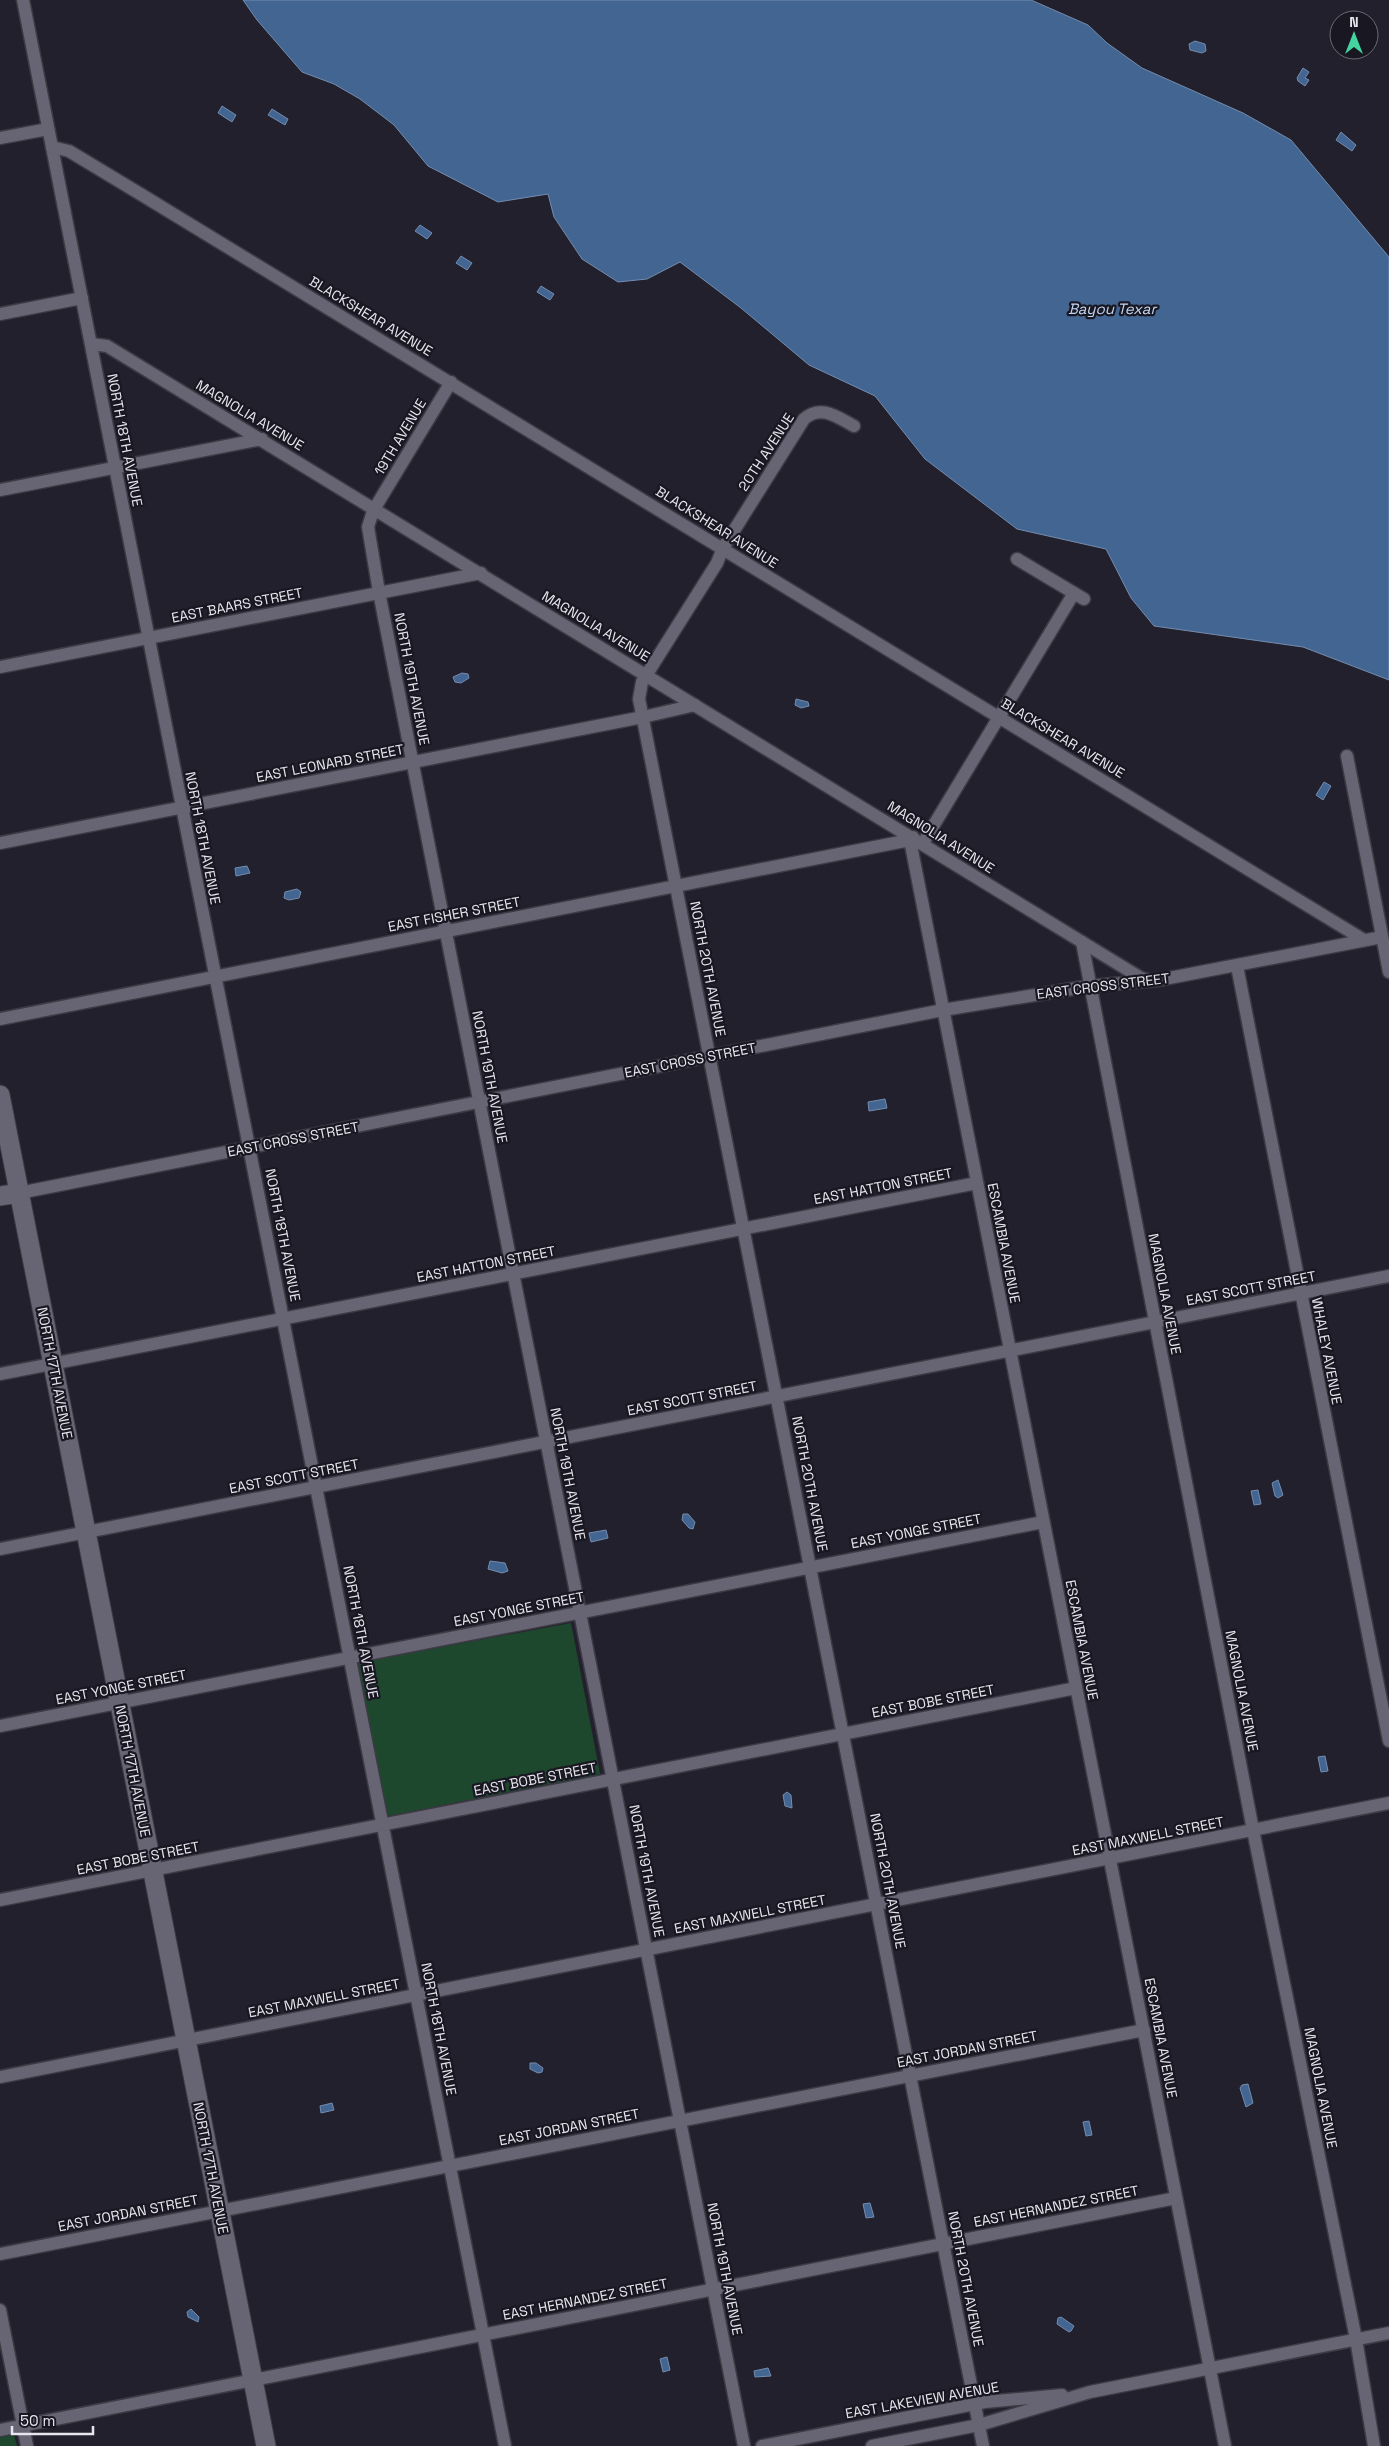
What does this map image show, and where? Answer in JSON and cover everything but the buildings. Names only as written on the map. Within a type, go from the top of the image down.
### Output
[{"type":"street","name":"NORTH 18TH AVENUE","points":[[23,0],[505,2446]]},
{"type":"street","points":[[0,138],[48,128]]},
{"type":"street","name":"BLACKSHEAR AVENUE","points":[[52,147],[69,151],[1364,940]]},
{"type":"street","points":[[0,314],[82,298]]},
{"type":"street","name":"MAGNOLIA AVENUE","points":[[91,344],[108,346],[647,674],[694,705],[1141,978],[1159,980]]},
{"type":"street","name":"19TH AVENUE","points":[[374,508],[451,382]]},
{"type":"street","name":"20TH AVENUE","points":[[723,548],[804,419],[814,412],[821,411],[854,426]]},
{"type":"street","points":[[0,490],[262,439]]},
{"type":"street","name":"NORTH 19TH AVENUE","points":[[374,508],[368,527],[379,592],[744,2446]]},
{"type":"street","name":"NORTH 20TH AVENUE","points":[[723,548],[717,563],[647,674],[640,690],[643,717],[983,2446]]},
{"type":"street","points":[[915,840],[1079,596],[1018,559]]},
{"type":"street","name":"EAST BAARS STREET","points":[[0,667],[480,573]]},
{"type":"street","name":"EAST LEONARD STREET","points":[[0,843],[643,717],[694,705]]},
{"type":"street","points":[[1347,756],[1389,972]]},
{"type":"street","name":"EAST FISHER STREET","points":[[0,1019],[216,975],[915,840]]},
{"type":"street","name":"ESCAMBIA AVENUE","points":[[915,840],[943,1010],[1225,2446]]},
{"type":"street","name":"EAST CROSS STREET","points":[[0,1196],[943,1010],[1090,986],[1159,980],[1382,937]]},
{"type":"street","name":"MAGNOLIA AVENUE","points":[[1082,942],[1253,1830],[1356,2339],[1374,2446]]},
{"type":"street","name":"WHALEY AVENUE","points":[[1237,966],[1388,1731]]},
{"type":"street","name":"NORTH 17TH AVENUE","points":[[0,1096],[266,2446]]},
{"type":"street","name":"EAST HATTON STREET","points":[[0,1374],[978,1183]]},
{"type":"street","name":"EAST SCOTT STREET","points":[[0,1549],[1389,1276]]},
{"type":"street","name":"EAST YONGE STREET","points":[[0,1726],[1043,1522]]},
{"type":"street","name":"EAST BOBE STREET","points":[[0,1900],[1076,1688]]},
{"type":"street","name":"EAST MAXWELL STREET","points":[[0,2077],[1389,1803]]},
{"type":"street","name":"EAST JORDAN STREET","points":[[0,2254],[1144,2030]]},
{"type":"street","name":"EAST HERNANDEZ STREET","points":[[0,2430],[1176,2198]]},
{"type":"street","points":[[0,2310],[27,2446]]},
{"type":"street","name":"EAST LAKEVIEW AVENUE","points":[[872,2446],[979,2425],[1090,2392],[1389,2333]]},
{"type":"street","name":"EAST LAKEVIEW AVENUE","points":[[762,2446],[976,2404],[1090,2392]]},
{"type":"green space","points":[[571,1623],[600,1774],[388,1816],[356,1663]]},
{"type":"green space","points":[[14,2435],[17,2446],[0,2446],[0,2437]]},
{"type":"water","name":"Bayou Texar","points":[[243,0],[1031,0],[1088,25],[1107,43],[1142,68],[1243,113],[1291,140],[1389,257],[1389,680],[1303,647],[1154,626],[1131,598],[1106,549],[1017,529],[925,459],[875,396],[809,365],[741,308],[680,262],[647,279],[618,282],[582,259],[554,217],[548,194],[498,202],[428,166],[394,125],[360,99],[334,84],[302,72],[257,20]]},
{"type":"water","points":[[1195,41],[1205,44],[1206,51],[1202,53],[1190,50],[1189,44]]},
{"type":"water","points":[[1303,68],[1309,72],[1305,78],[1309,80],[1305,86],[1297,78]]},
{"type":"water","points":[[222,106],[236,115],[232,122],[218,113]]},
{"type":"water","points":[[272,109],[288,119],[285,125],[268,115]]},
{"type":"water","points":[[1341,132],[1356,145],[1352,151],[1336,140]]},
{"type":"water","points":[[420,225],[432,233],[427,239],[415,231]]},
{"type":"water","points":[[461,256],[472,263],[467,270],[456,263]]},
{"type":"water","points":[[541,286],[554,294],[550,300],[537,292]]},
{"type":"water","points":[[462,673],[468,674],[469,678],[461,683],[455,682],[453,677]]},
{"type":"water","points":[[796,699],[808,702],[809,706],[801,708],[795,705]]},
{"type":"water","points":[[1324,782],[1331,786],[1323,800],[1316,795]]},
{"type":"water","points":[[247,866],[250,873],[236,876],[235,868]]},
{"type":"water","points":[[297,889],[301,892],[299,898],[289,900],[284,898],[285,892]]},
{"type":"water","points":[[885,1099],[887,1108],[869,1111],[868,1102]]},
{"type":"water","points":[[1278,1480],[1283,1495],[1278,1498],[1275,1496],[1272,1483]]},
{"type":"water","points":[[1258,1490],[1261,1504],[1254,1505],[1251,1491]]},
{"type":"water","points":[[683,1514],[688,1514],[695,1522],[693,1529],[689,1528],[682,1520]]},
{"type":"water","points":[[606,1530],[608,1538],[591,1542],[589,1533]]},
{"type":"water","points":[[490,1561],[505,1563],[508,1571],[502,1573],[488,1569]]},
{"type":"water","points":[[1325,1756],[1328,1771],[1321,1772],[1318,1757]]},
{"type":"water","points":[[787,1792],[791,1795],[792,1808],[785,1806],[783,1795]]},
{"type":"water","points":[[530,2063],[536,2063],[543,2068],[542,2072],[538,2073],[530,2069]]},
{"type":"water","points":[[1248,2084],[1253,2103],[1246,2107],[1240,2088],[1242,2085]]},
{"type":"water","points":[[332,2103],[334,2110],[321,2113],[320,2106]]},
{"type":"water","points":[[1089,2121],[1092,2135],[1086,2136],[1083,2122]]},
{"type":"water","points":[[870,2203],[874,2217],[866,2218],[863,2204]]},
{"type":"water","points":[[191,2309],[199,2317],[198,2322],[188,2317],[187,2312]]},
{"type":"water","points":[[1061,2317],[1074,2326],[1071,2331],[1069,2332],[1057,2324],[1058,2318]]},
{"type":"water","points":[[667,2357],[670,2370],[663,2372],[660,2359]]},
{"type":"water","points":[[768,2368],[771,2376],[755,2377],[754,2371]]}]
